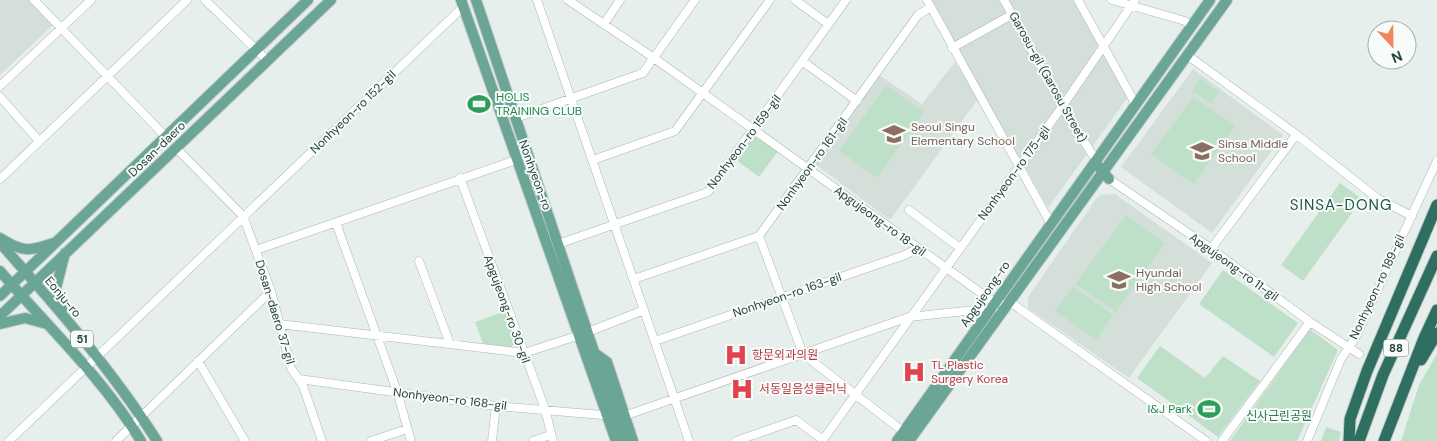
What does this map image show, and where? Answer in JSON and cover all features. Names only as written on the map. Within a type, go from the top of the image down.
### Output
[{"type":"highway","points":[[1349,441],[1350,419],[1367,371],[1437,205]]},
{"type":"highway","name":"88","points":[[1359,441],[1383,376],[1437,256]]},
{"type":"highway","name":"88","points":[[1384,441],[1424,338],[1437,310]]},
{"type":"highway","points":[[1406,385],[1437,333]]},
{"type":"main road","name":"Dosan-daero","points":[[0,296],[308,0]]},
{"type":"main road","name":"Dosan-daero","points":[[0,316],[331,0]]},
{"type":"main road","name":"Nonhyeon-ro","points":[[476,0],[558,244],[584,334]]},
{"type":"main road","name":"Apgujeong-ro","points":[[906,436],[1093,158],[1136,105],[1210,0]]},
{"type":"main road","name":"Apgujeong-ro","points":[[897,441],[906,436],[1105,175],[1226,0]]},
{"type":"main road","name":"Nonhyeon-ro","points":[[462,4],[516,160],[624,441]]},
{"type":"main road","points":[[1177,48],[1187,55]]},
{"type":"main road","points":[[1093,158],[1105,175]]},
{"type":"main road","points":[[0,238],[14,247],[24,250],[58,242]]},
{"type":"main road","name":"Eonju-ro","points":[[0,243],[96,356],[141,416],[157,441]]},
{"type":"main road","points":[[65,253],[56,288],[65,318]]},
{"type":"main road","name":"51","points":[[0,271],[86,366],[132,426],[140,441]]},
{"type":"main road","points":[[0,324],[24,318],[50,325]]},
{"type":"main road","name":"Nonhyeon-ro","points":[[592,356],[586,368],[611,441]]},
{"type":"main road","name":"Nonhyeon-ro","points":[[592,356],[607,362],[633,441]]},
{"type":"main road","name":"Nonhyeon-ro","points":[[596,368],[616,441]]},
{"type":"street","points":[[34,0],[166,137]]},
{"type":"street","points":[[0,86],[91,0]]},
{"type":"street","points":[[2,173],[39,141],[187,0]]},
{"type":"street","points":[[205,0],[268,60]]},
{"type":"street","points":[[537,0],[689,441]]},
{"type":"street","name":"Apgujeong-ro 18-gil","points":[[568,0],[654,58],[946,268],[992,306]]},
{"type":"street","points":[[604,24],[620,0]]},
{"type":"street","points":[[516,118],[571,96],[643,73],[695,0]]},
{"type":"street","points":[[593,160],[675,131],[703,95],[770,0]]},
{"type":"street","points":[[795,0],[828,24]]},
{"type":"street","name":"Nonhyeon-ro 159-gil","points":[[558,244],[708,192],[846,0]]},
{"type":"street","name":"Garosu-gil (Garosu Street)","points":[[1004,0],[1060,102],[1064,104],[1064,110],[1093,158]]},
{"type":"street","points":[[1078,0],[1136,105]]},
{"type":"street","points":[[1112,0],[1134,3],[1192,26]]},
{"type":"street","name":"Nonhyeon-ro 175-gil","points":[[823,441],[909,317],[1064,104],[1134,3]]},
{"type":"street","name":"Nonhyeon-ro 152-gil","points":[[8,441],[462,4]]},
{"type":"street","points":[[929,4],[952,48],[1020,165],[1050,224]]},
{"type":"street","name":"Nonhyeon-ro 161-gil","points":[[759,236],[809,170],[918,15],[929,4]]},
{"type":"street","points":[[952,48],[1013,14]]},
{"type":"street","points":[[1187,55],[1295,133],[1377,198],[1412,216]]},
{"type":"street","points":[[802,61],[857,101]]},
{"type":"street","points":[[0,97],[39,141]]},
{"type":"street","points":[[1211,249],[1295,133]]},
{"type":"street","name":"Dosan-daero 37-gil","points":[[176,148],[243,216],[271,291],[291,368],[303,386],[322,441]]},
{"type":"street","points":[[256,250],[516,160]]},
{"type":"street","name":"Nonhyeon-ro 189-gil","points":[[1307,441],[1348,347],[1355,338],[1436,164]]},
{"type":"street","name":"Apgujeong-ro 11-gil","points":[[1105,175],[1211,249],[1310,322],[1359,354]]},
{"type":"street","name":"Apgujeong-ro 30-gil","points":[[460,178],[545,409],[551,438]]},
{"type":"street","points":[[909,210],[960,248]]},
{"type":"street","points":[[336,223],[397,392],[411,441]]},
{"type":"street","points":[[634,279],[759,236],[803,354],[906,436]]},
{"type":"street","name":"Nonhyeon-ro 163-gil","points":[[655,341],[905,255],[918,248]]},
{"type":"street","points":[[419,261],[450,344]]},
{"type":"street","points":[[116,441],[271,291]]},
{"type":"street","points":[[624,416],[909,317],[1010,302],[1206,441]]},
{"type":"street","points":[[279,324],[524,353],[584,334],[644,310]]},
{"type":"street","points":[[1222,441],[1310,322]]},
{"type":"street","points":[[198,361],[245,441]]},
{"type":"street","name":"Nonhyeon-ro 168-gil","points":[[299,379],[496,406],[602,415]]},
{"type":"street","points":[[492,441],[496,406]]},
{"type":"street","points":[[736,441],[796,420],[823,441]]},
{"type":"street","points":[[371,441],[407,429]]},
{"type":"street","points":[[533,441],[551,438]]},
{"type":"shaded area","points":[[0,0],[30,0],[53,25],[0,75]]},
{"type":"shaded area","points":[[931,0],[1074,0],[1128,97],[1048,208]]},
{"type":"shaded area","name":"Seoul Singu Elementary School","points":[[955,62],[978,99],[890,220],[815,164],[879,75],[922,104]]},
{"type":"shaded area","name":"Sinsa Middle School","points":[[1193,69],[1283,135],[1212,233],[1121,167]]},
{"type":"shaded area","name":"Hyundai High School","points":[[1115,194],[1212,263],[1129,378],[1028,308],[1028,297],[1096,199],[1101,195]]},
{"type":"green space","points":[[1200,79],[1219,92],[1211,104],[1192,91]]},
{"type":"green space","points":[[886,85],[924,112],[877,178],[839,151]]},
{"type":"green space","points":[[1194,97],[1235,126],[1194,184],[1151,154]]},
{"type":"green space","points":[[755,132],[779,150],[759,177],[735,159]]},
{"type":"green space","points":[[1340,183],[1362,199],[1303,281],[1281,265]]},
{"type":"green space","points":[[1126,215],[1165,243],[1116,312],[1075,284]]},
{"type":"green space","points":[[1223,270],[1298,323],[1274,357],[1199,304]]},
{"type":"green space","points":[[1073,287],[1113,315],[1096,340],[1055,311]]},
{"type":"green space","points":[[505,311],[516,340],[510,350],[484,346],[475,322]]},
{"type":"green space","name":"신사근린공원","points":[[1310,329],[1338,350],[1297,441],[1230,441]]},
{"type":"green space","name":"I&J Park","points":[[1160,346],[1205,378],[1223,356],[1260,381],[1218,437],[1137,378]]},
{"type":"green space","points":[[1437,354],[1437,441],[1401,441],[1419,385]]},
{"type":"green space","points":[[1326,427],[1341,432],[1339,441],[1321,441]]},
{"type":"place","name":"HOLIS TRAINING CLUB","points":[[479,104]]},
{"type":"place","name":"Seoul Singu Elementary School","points":[[894,134]]},
{"type":"place","name":"Sinsa Middle School","points":[[1202,151]]},
{"type":"place","name":"Hyundai High School","points":[[1119,280]]},
{"type":"place","name":"항문외과의원","points":[[736,355]]},
{"type":"place","name":"TL Plastic Surgery Korea","points":[[914,372]]},
{"type":"place","name":"서동일음성클리닉","points":[[742,389]]},
{"type":"place","name":"I&J Park","points":[[1209,409]]},
{"type":"district","name":"SINSA-DONG","points":[[1341,205]]}]
